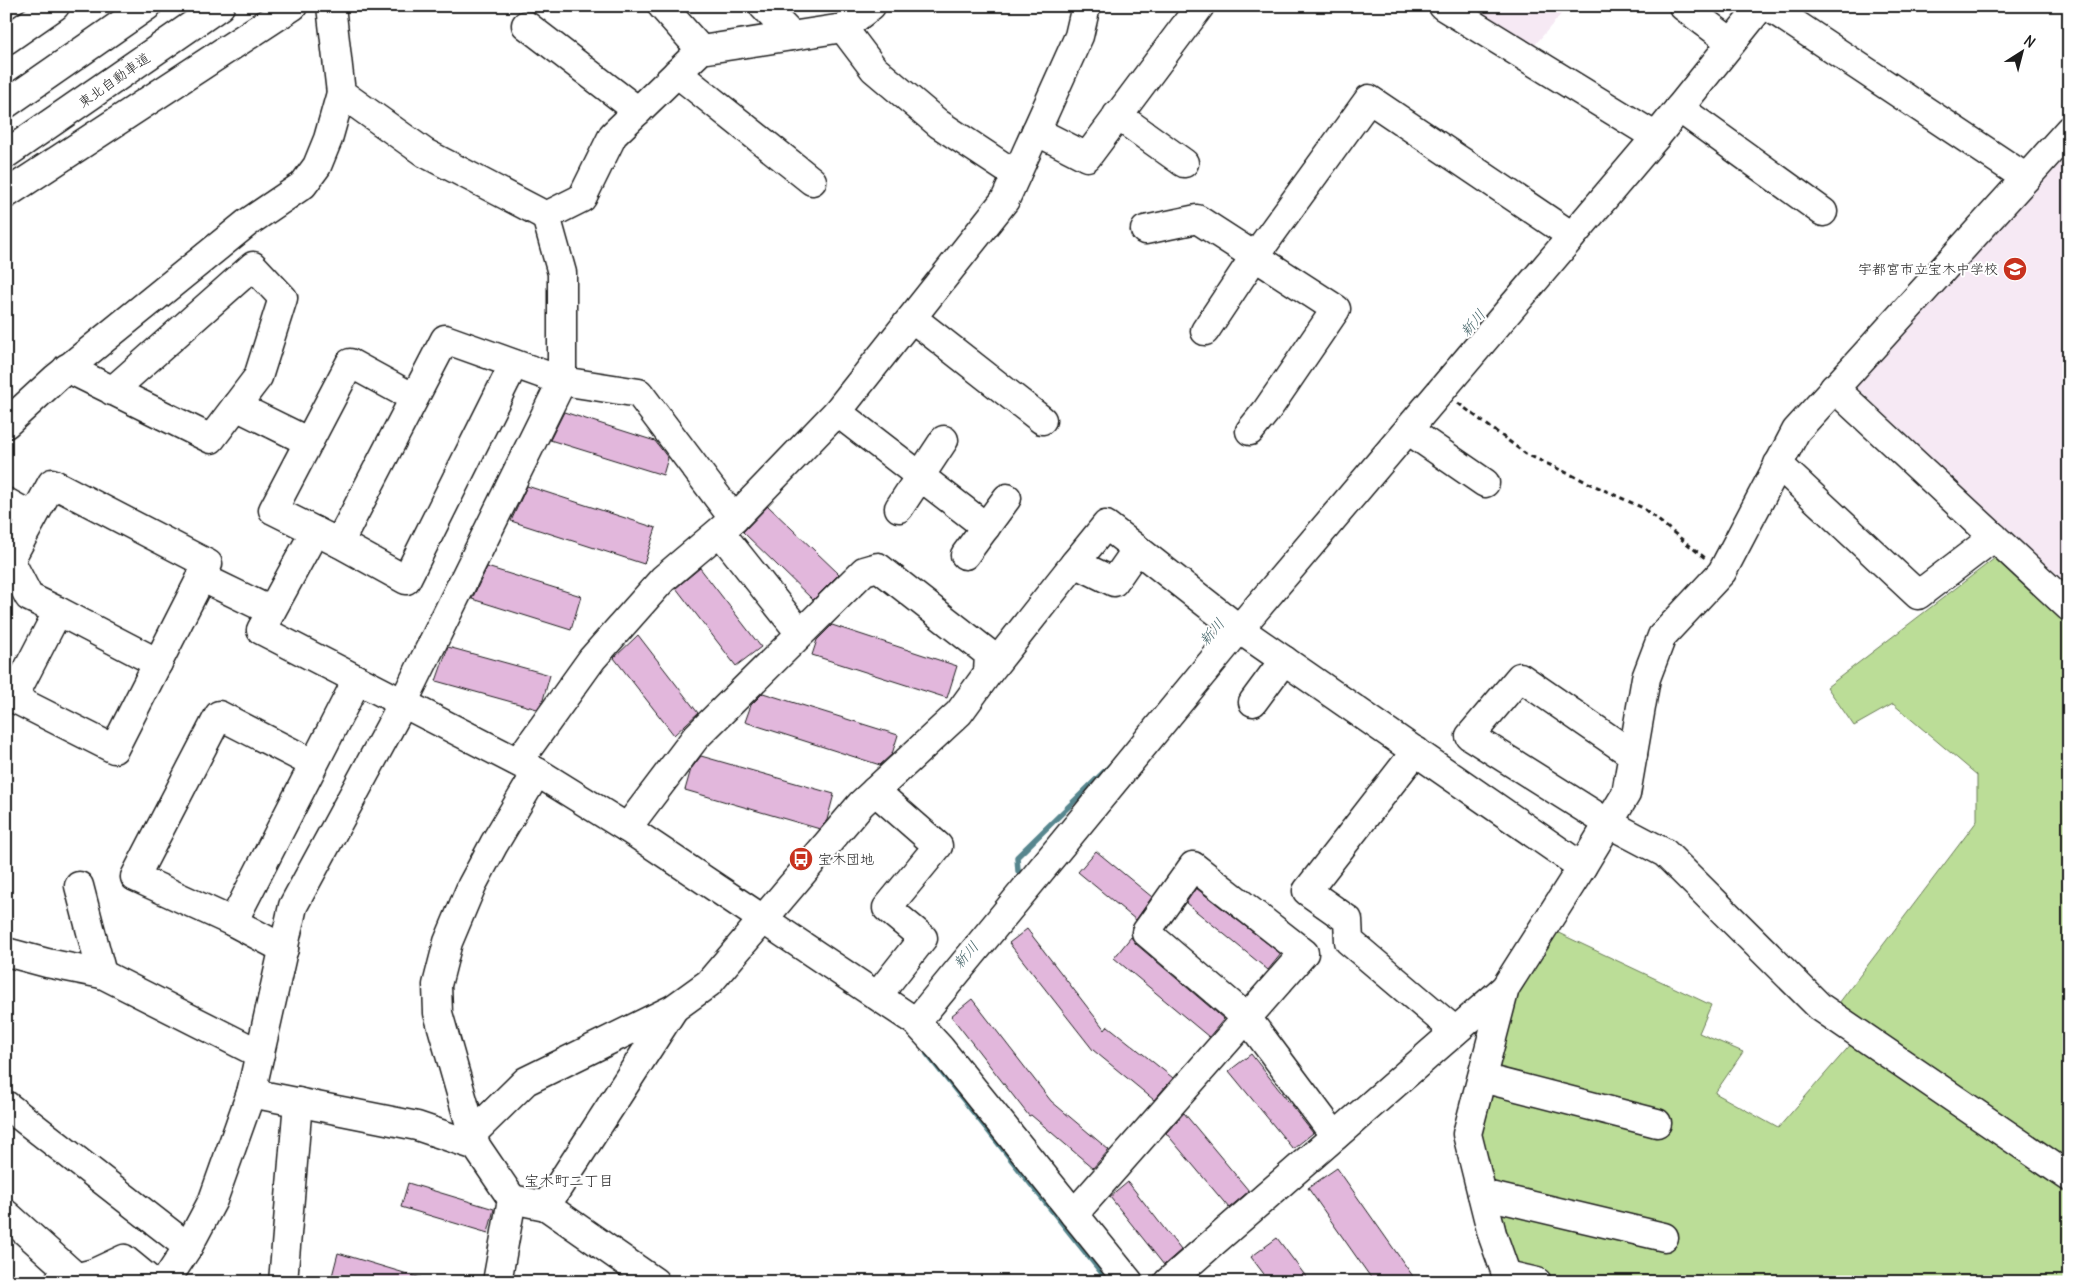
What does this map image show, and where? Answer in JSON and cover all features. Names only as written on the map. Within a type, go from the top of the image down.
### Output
[{"type":"main road","points":[[6,40],[56,6]]},
{"type":"main road","points":[[6,104],[147,6]]},
{"type":"main road","name":"東北自動車道","points":[[6,154],[220,6]]},
{"type":"main road","points":[[6,194],[293,6]]},
{"type":"main road","points":[[6,424],[68,368],[247,222],[303,185],[317,166],[328,139],[341,93],[332,6]]},
{"type":"main road","points":[[662,6],[701,50]]},
{"type":"main road","points":[[763,6],[792,36]]},
{"type":"main road","points":[[546,216],[582,198],[613,135],[701,50],[843,28],[871,6]]},
{"type":"main road","points":[[497,1282],[512,1199],[474,1140],[438,1014],[438,984],[448,942],[472,885],[494,844],[528,767],[592,660],[663,579],[727,526],[837,412],[1004,200],[1078,36],[1086,6]]},
{"type":"main road","points":[[1036,131],[1087,156],[1200,6]]},
{"type":"main road","points":[[1443,6],[1656,137]]},
{"type":"main road","points":[[1682,6],[1731,42]]},
{"type":"main road","points":[[916,1022],[1239,629],[1656,137],[1762,6]]},
{"type":"main road","points":[[1768,6],[2026,178]]},
{"type":"main road","points":[[526,25],[638,111]]},
{"type":"main road","points":[[843,28],[874,69],[939,124],[1016,175]]},
{"type":"main road","points":[[677,73],[812,181]]},
{"type":"main road","points":[[165,1282],[188,1247],[213,1200],[251,1093],[293,906],[403,703],[562,381],[562,273],[546,216],[425,153],[341,93]]},
{"type":"main road","points":[[1205,331],[1255,256],[1369,99],[1572,236]]},
{"type":"main road","points":[[1679,108],[1823,212]]},
{"type":"main road","points":[[1118,115],[1184,163]]},
{"type":"main road","points":[[1168,1282],[1505,988],[1626,794],[1646,678],[1662,636],[1722,572],[1796,431],[2069,130]]},
{"type":"main road","points":[[1146,230],[1197,219],[1336,309],[1267,410],[1250,431]]},
{"type":"main road","points":[[68,368],[112,391],[211,439],[258,377],[283,298],[253,266],[112,391]]},
{"type":"main road","points":[[912,318],[1042,420]]},
{"type":"main road","points":[[800,633],[639,393],[562,381],[445,339],[414,398],[327,537],[271,611],[260,630],[528,767],[627,828],[916,1022],[940,1048],[1129,1282]]},
{"type":"main road","points":[[414,398],[350,363],[273,510],[406,580],[514,364]]},
{"type":"main road","points":[[1834,388],[2069,607]]},
{"type":"main road","points":[[236,406],[307,442]]},
{"type":"main road","points":[[837,412],[986,527]]},
{"type":"main road","points":[[1408,430],[1485,483]]},
{"type":"main road","points":[[899,508],[944,440]]},
{"type":"main road","points":[[1778,464],[1918,595],[1994,537]]},
{"type":"main road","points":[[58,611],[13,698],[114,749],[158,663],[201,577],[208,564],[52,483],[10,560],[29,596],[58,611],[158,663]]},
{"type":"main road","points":[[965,555],[1007,498]]},
{"type":"main road","points":[[6,502],[33,517]]},
{"type":"main road","points":[[474,1140],[526,1081],[674,1009],[709,983],[861,804],[959,712],[1106,525],[1239,629],[1582,867]]},
{"type":"main road","points":[[1076,563],[1114,582],[1137,549]]},
{"type":"main road","points":[[627,828],[696,737],[864,571],[878,566],[989,654],[988,674]]},
{"type":"main road","points":[[201,577],[271,611]]},
{"type":"main road","points":[[1253,702],[1284,660]]},
{"type":"main road","points":[[1633,755],[1520,677],[1470,736],[1608,823],[1664,854],[1820,1007],[2069,1177]]},
{"type":"main road","points":[[233,922],[357,680]]},
{"type":"main road","points":[[284,949],[233,922],[135,877],[219,715],[314,764]]},
{"type":"main road","points":[[1416,751],[1307,891],[1348,920],[1349,941],[1455,1032]]},
{"type":"main road","points":[[875,791],[938,846],[887,908],[923,938],[878,996]]},
{"type":"main road","points":[[1074,1214],[1247,1018],[1304,953],[1193,866],[1146,932],[1247,1018],[1335,1136]]},
{"type":"main road","points":[[79,886],[102,974]]},
{"type":"main road","points":[[6,952],[46,963],[102,974],[260,1054]]},
{"type":"main road","points":[[1505,988],[1467,1134],[1492,1234],[1508,1279],[1537,1282]]},
{"type":"main road","points":[[546,1206],[674,1009]]},
{"type":"main road","points":[[1482,1078],[1657,1123]]},
{"type":"main road","points":[[251,1093],[417,1126],[474,1140]]},
{"type":"main road","points":[[283,1282],[298,1102]]},
{"type":"main road","points":[[6,1105],[188,1247]]},
{"type":"main road","points":[[1482,1194],[1664,1237]]},
{"type":"main road","points":[[512,1199],[546,1206],[655,1282]]},
{"type":"main road","points":[[6,1214],[67,1280],[94,1273],[124,1259],[152,1282]]},
{"type":"path","points":[[1441,391],[1526,454],[1643,508],[1722,572]]},
{"type":"shaded area","points":[[1470,6],[1568,6],[1534,46]]},
{"type":"shaded area","name":"宇都宮市立宝木中学校","points":[[2069,154],[2069,591],[1852,383]]},
{"type":"green space","points":[[1999,555],[2069,619],[2069,1173],[1833,1011],[1977,821],[1977,775],[1893,704],[1854,726],[1827,687]]},
{"type":"green space","points":[[1550,929],[1711,1005],[1699,1033],[1743,1052],[1715,1093],[1778,1128],[1853,1042],[2069,1191],[2069,1282],[1521,1282],[1480,1135],[1506,998]]},
{"type":"building","points":[[564,412],[655,441],[668,458],[663,475],[550,440]]},
{"type":"building","points":[[527,486],[656,528],[644,564],[511,521]]},
{"type":"building","points":[[768,506],[839,574],[813,600],[743,532]]},
{"type":"building","points":[[487,567],[581,596],[571,630],[472,599]]},
{"type":"building","points":[[700,568],[761,647],[736,666],[676,588]]},
{"type":"building","points":[[832,625],[957,666],[947,698],[812,655],[817,640]]},
{"type":"building","points":[[638,635],[698,713],[674,735],[614,658]]},
{"type":"building","points":[[448,647],[550,675],[543,700],[537,709],[436,681]]},
{"type":"building","points":[[763,693],[898,735],[892,754],[880,765],[745,722],[751,705]]},
{"type":"building","points":[[701,756],[834,794],[827,820],[820,829],[685,790],[691,769]]},
{"type":"building","points":[[1096,851],[1152,897],[1136,920],[1078,872]]},
{"type":"building","points":[[1196,888],[1281,954],[1268,970],[1186,903]]},
{"type":"building","points":[[1027,929],[1105,1030],[1108,1026],[1173,1078],[1154,1100],[1093,1050],[1009,943]]},
{"type":"building","points":[[1131,937],[1136,944],[1224,1019],[1209,1037],[1114,958]]},
{"type":"building","points":[[972,999],[1051,1101],[1109,1150],[1093,1168],[1031,1115],[1029,1116],[951,1016]]},
{"type":"building","points":[[1251,1054],[1313,1133],[1293,1149],[1229,1071]]},
{"type":"building","points":[[1184,1113],[1249,1191],[1229,1208],[1166,1133]]},
{"type":"building","points":[[1337,1168],[1417,1282],[1374,1282],[1308,1188]]},
{"type":"building","points":[[1128,1182],[1181,1250],[1164,1265],[1110,1197]]},
{"type":"building","points":[[408,1183],[494,1209],[488,1233],[401,1207]]},
{"type":"building","points":[[1277,1238],[1310,1282],[1270,1282],[1251,1257]]},
{"type":"building","points":[[338,1253],[421,1278],[420,1282],[352,1282],[332,1276]]},
{"type":"waterway","name":"新川","points":[[1025,878],[1018,871],[1017,857],[1111,765]]},
{"type":"waterway","name":"新川","points":[[927,1054],[1109,1282]]},
{"type":"place","name":"宇都宮市立宝木中学校","points":[[2015,269]]},
{"type":"place","name":"宝木団地","points":[[801,859]]},
{"type":"district","name":"宝木町二丁目","points":[[569,1181]]}]
